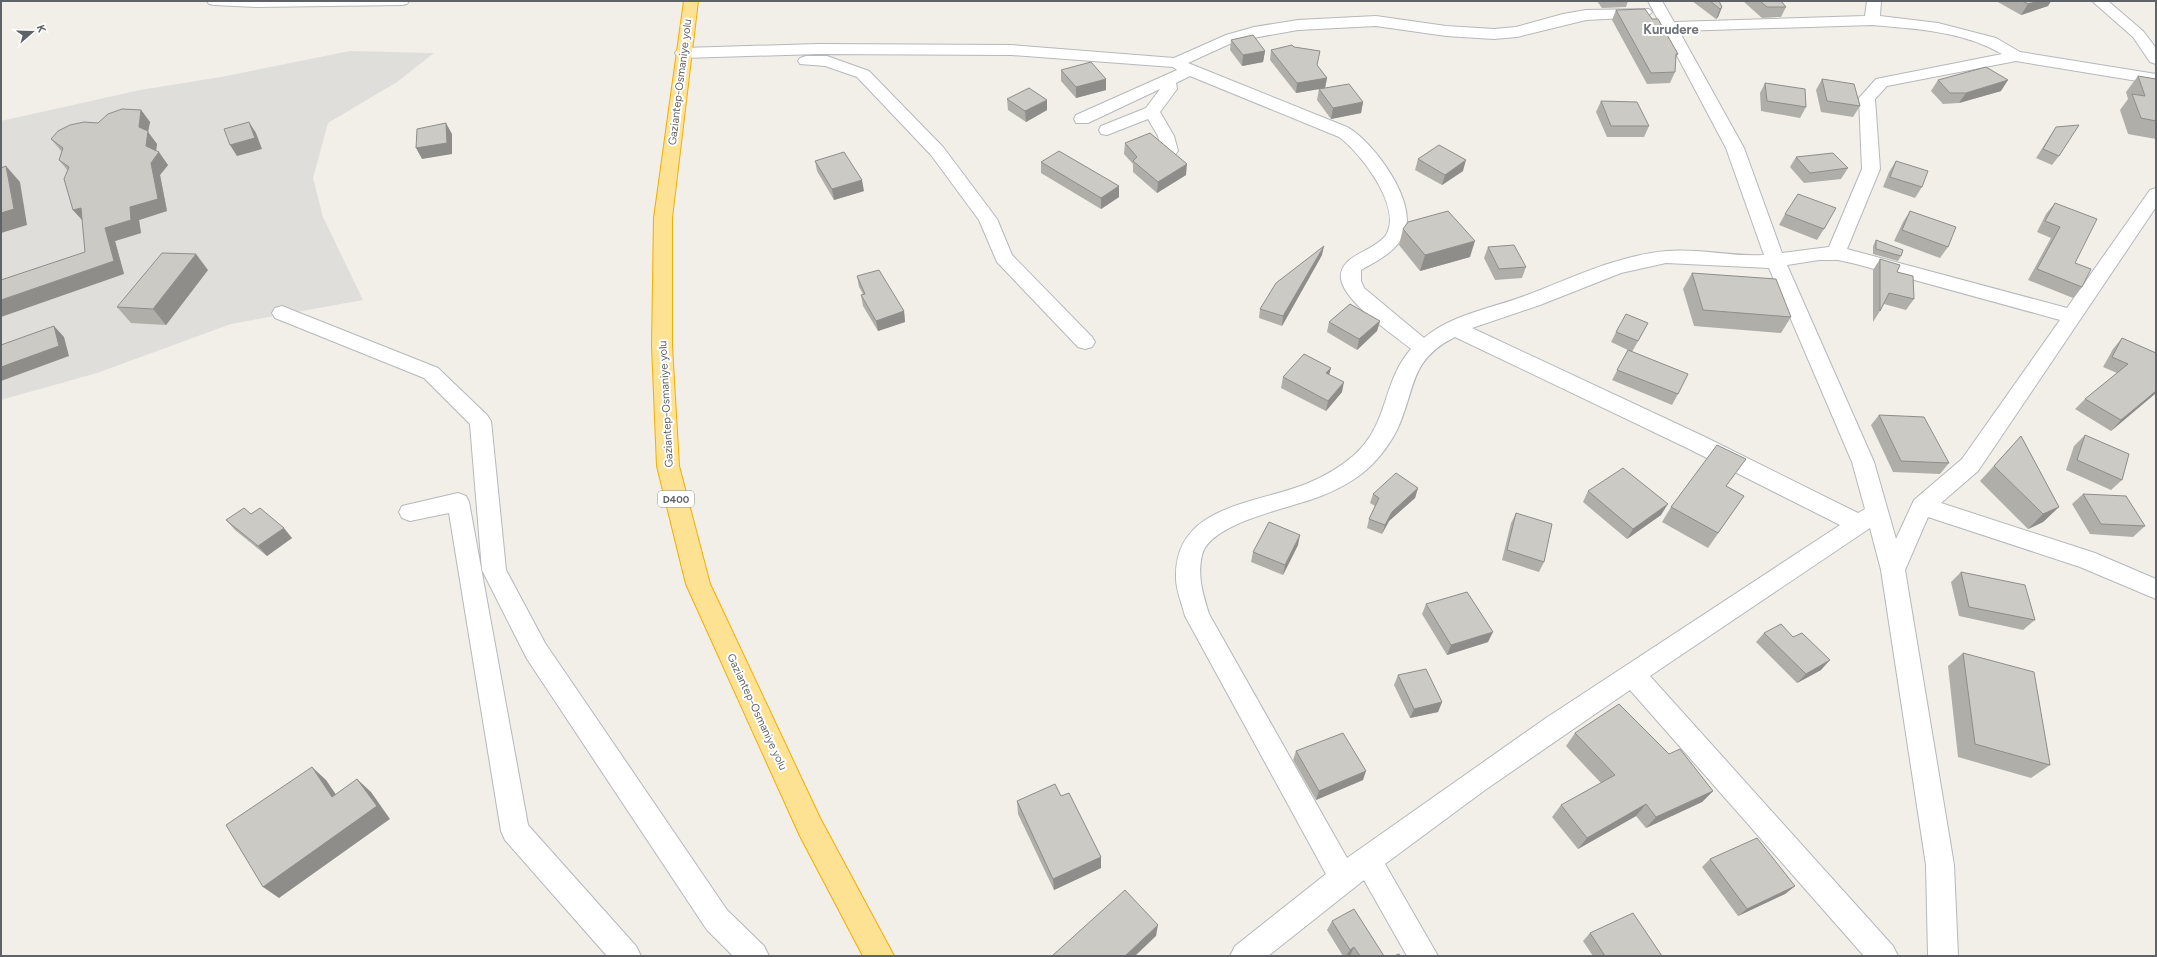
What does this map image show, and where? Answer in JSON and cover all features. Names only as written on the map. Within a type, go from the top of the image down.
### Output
[{"type":"highway","name":"Gaziantep-Osmaniye yolu","points":[[691,1],[682,61],[663,218],[662,346],[668,466],[698,584],[810,827],[879,956]]},
{"type":"street","points":[[214,1],[256,3],[402,1]]},
{"type":"street","points":[[1872,20],[1874,1]]},
{"type":"street","points":[[2099,1],[2138,34],[2156,59]]},
{"type":"street","points":[[1662,13],[1735,148],[1775,260],[1863,462],[1868,518],[1893,570],[1940,865],[1943,956]]},
{"type":"street","points":[[1082,119],[1167,80],[1208,46],[1254,32],[1298,25],[1354,20],[1376,21],[1446,31],[1494,34],[1517,32],[1563,19],[1586,15],[1662,13],[1872,20],[1933,26],[1991,41],[2016,56]]},
{"type":"street","points":[[2138,34],[2156,32]]},
{"type":"street","points":[[682,61],[818,49],[1011,50],[1183,67],[1345,133],[1372,159],[1385,177],[1396,205],[1399,222],[1396,234],[1386,248],[1352,267],[1351,279],[1353,286],[1364,299],[1423,348]]},
{"type":"street","points":[[1836,254],[1871,169],[1867,98],[1882,82],[2016,56],[2156,79]]},
{"type":"street","points":[[682,61],[826,61],[863,74],[937,151],[988,219],[1004,258],[1085,342]]},
{"type":"street","points":[[1107,130],[1152,112],[1169,89],[1167,80]]},
{"type":"street","points":[[1152,112],[1166,136],[1169,151]]},
{"type":"street","points":[[1893,570],[1922,506],[1970,465],[2156,194]]},
{"type":"street","points":[[1343,878],[1197,616],[1188,593],[1186,570],[1190,553],[1200,536],[1214,524],[1229,515],[1310,492],[1338,479],[1358,465],[1373,450],[1386,430],[1405,370],[1423,348],[1454,328],[1643,260],[1666,257],[1690,256],[1759,262],[1836,254],[2072,316]]},
{"type":"street","points":[[282,313],[431,373],[480,422],[494,570],[536,652],[717,920],[754,956]]},
{"type":"street","points":[[1454,328],[1695,442],[1868,518]]},
{"type":"street","points":[[410,512],[458,502],[516,831],[626,956]]},
{"type":"street","points":[[1922,506],[2087,560],[2156,589]]},
{"type":"street","points":[[1244,956],[1309,903],[1535,739],[1868,518]]},
{"type":"street","points":[[1633,675],[1883,956]]},
{"type":"street","points":[[1368,860],[1423,956]]},
{"type":"shaded area","points":[[350,51],[434,53],[397,82],[328,123],[313,178],[323,217],[363,300],[231,324],[97,373],[1,400],[1,121],[140,90],[221,77]]},
{"type":"building","points":[[1710,1],[1719,1],[1722,7],[1720,9]]},
{"type":"building","points":[[1760,1],[1781,1],[1786,7],[1767,7]]},
{"type":"building","points":[[2022,1],[2039,1],[2028,4]]},
{"type":"building","points":[[1645,9],[1652,19],[1658,19],[1678,54],[1676,54],[1675,72],[1651,73],[1616,10]]},
{"type":"building","points":[[1253,35],[1265,51],[1243,55],[1231,40]]},
{"type":"building","points":[[1292,45],[1294,47],[1320,51],[1317,65],[1327,78],[1297,83],[1271,50]]},
{"type":"building","points":[[1091,62],[1106,79],[1076,87],[1061,70]]},
{"type":"building","points":[[1986,67],[2008,80],[1966,93],[1950,93],[1938,80]]},
{"type":"building","points":[[2138,76],[2156,79],[2156,121],[2141,118],[2132,94],[2145,96]]},
{"type":"building","points":[[1822,79],[1854,84],[1860,106],[1827,101]]},
{"type":"building","points":[[1765,83],[1805,89],[1806,107],[1767,101]]},
{"type":"building","points":[[1349,84],[1363,102],[1333,108],[1319,89]]},
{"type":"building","points":[[1029,88],[1047,100],[1025,111],[1007,99]]},
{"type":"building","points":[[1601,101],[1637,102],[1649,126],[1611,126]]},
{"type":"building","points":[[122,109],[141,110],[139,127],[148,131],[146,146],[159,152],[151,163],[158,199],[130,207],[131,220],[105,228],[114,261],[1,300],[1,280],[85,252],[81,208],[73,210],[64,179],[69,167],[59,160],[63,148],[51,139],[58,131],[70,125],[84,122],[98,123],[108,114]]},
{"type":"building","points":[[249,122],[255,138],[230,145],[224,129]]},
{"type":"building","points":[[446,123],[447,143],[416,148],[417,129]]},
{"type":"building","points":[[2079,125],[2059,156],[2043,149],[2056,127]]},
{"type":"building","points":[[1150,133],[1187,164],[1158,182],[1133,161],[1137,157],[1125,143]]},
{"type":"building","points":[[1439,145],[1466,160],[1445,175],[1418,159]]},
{"type":"building","points":[[1059,151],[1119,186],[1101,198],[1041,162]]},
{"type":"building","points":[[844,152],[862,180],[832,189],[815,161]]},
{"type":"building","points":[[1833,153],[1848,168],[1810,173],[1796,157]]},
{"type":"building","points":[[1896,161],[1928,171],[1922,187],[1890,177]]},
{"type":"building","points":[[6,166],[14,209],[1,213],[1,168]]},
{"type":"building","points":[[1798,194],[1836,208],[1824,229],[1785,214]]},
{"type":"building","points":[[2055,203],[2097,219],[2075,263],[2091,269],[2082,287],[2037,269],[2060,227],[2045,221]]},
{"type":"building","points":[[1448,211],[1475,241],[1425,255],[1403,229],[1408,222]]},
{"type":"building","points":[[1910,211],[1956,227],[1948,247],[1902,230]]},
{"type":"building","points":[[1876,240],[1903,250],[1901,256],[1876,249]]},
{"type":"building","points":[[1514,245],[1526,267],[1499,269],[1488,247]]},
{"type":"building","points":[[1324,246],[1283,316],[1260,309],[1276,283]]},
{"type":"building","points":[[162,253],[196,254],[153,309],[117,307]]},
{"type":"building","points":[[1880,259],[1900,265],[1897,272],[1913,276],[1914,299],[1889,293],[1880,311]]},
{"type":"building","points":[[879,270],[904,311],[876,321],[861,295],[865,294],[857,276]]},
{"type":"building","points":[[1692,273],[1776,279],[1791,317],[1703,310]]},
{"type":"building","points":[[1350,304],[1380,321],[1359,339],[1329,322]]},
{"type":"building","points":[[1626,314],[1648,323],[1638,341],[1616,332]]},
{"type":"building","points":[[54,326],[59,346],[1,367],[1,345]]},
{"type":"building","points":[[2122,338],[2156,353],[2156,391],[2121,420],[2085,399],[2128,364],[2112,357]]},
{"type":"building","points":[[1628,350],[1688,374],[1678,394],[1617,370]]},
{"type":"building","points":[[1304,354],[1331,368],[1326,373],[1344,382],[1328,401],[1283,377]]},
{"type":"building","points":[[1879,415],[1924,417],[1949,463],[1901,461]]},
{"type":"building","points":[[2085,435],[2129,454],[2122,480],[2077,460]]},
{"type":"building","points":[[2021,436],[2059,507],[2043,514],[1994,466]]},
{"type":"building","points":[[1717,445],[1746,459],[1726,486],[1744,496],[1718,533],[1671,507]]},
{"type":"building","points":[[1623,468],[1668,504],[1633,529],[1588,491]]},
{"type":"building","points":[[1396,473],[1418,488],[1392,512],[1385,525],[1369,519],[1379,498],[1373,494]]},
{"type":"building","points":[[2083,494],[2126,496],[2145,526],[2101,524]]},
{"type":"building","points":[[244,508],[251,514],[260,508],[284,528],[258,546],[226,520]]},
{"type":"building","points":[[1516,513],[1552,524],[1544,562],[1507,550]]},
{"type":"building","points":[[1269,522],[1300,535],[1285,565],[1253,552]]},
{"type":"building","points":[[1961,572],[2025,585],[2035,620],[1969,607]]},
{"type":"building","points":[[1467,592],[1493,632],[1451,645],[1426,604]]},
{"type":"building","points":[[1781,624],[1793,637],[1802,633],[1830,660],[1806,674],[1764,633]]},
{"type":"building","points":[[1963,653],[2034,672],[2050,765],[1975,744]]},
{"type":"building","points":[[1426,669],[1442,702],[1414,709],[1398,675]]},
{"type":"building","points":[[1619,704],[1669,754],[1680,749],[1713,791],[1656,817],[1646,804],[1587,838],[1561,805],[1615,775],[1575,733]]},
{"type":"building","points":[[1343,733],[1366,771],[1319,791],[1296,751]]},
{"type":"building","points":[[312,767],[332,797],[357,779],[377,806],[263,887],[226,825]]},
{"type":"building","points":[[1055,784],[1061,796],[1069,793],[1101,857],[1053,879],[1017,801]]},
{"type":"building","points":[[1757,838],[1795,886],[1747,909],[1710,859]]},
{"type":"building","points":[[1125,890],[1158,925],[1125,956],[1052,956]]},
{"type":"building","points":[[1354,909],[1384,956],[1360,956],[1354,947],[1350,950],[1332,921]]},
{"type":"building","points":[[1633,913],[1662,956],[1605,956],[1590,933]]},
{"type":"district","name":"Kurudere","points":[[1671,29]]}]
